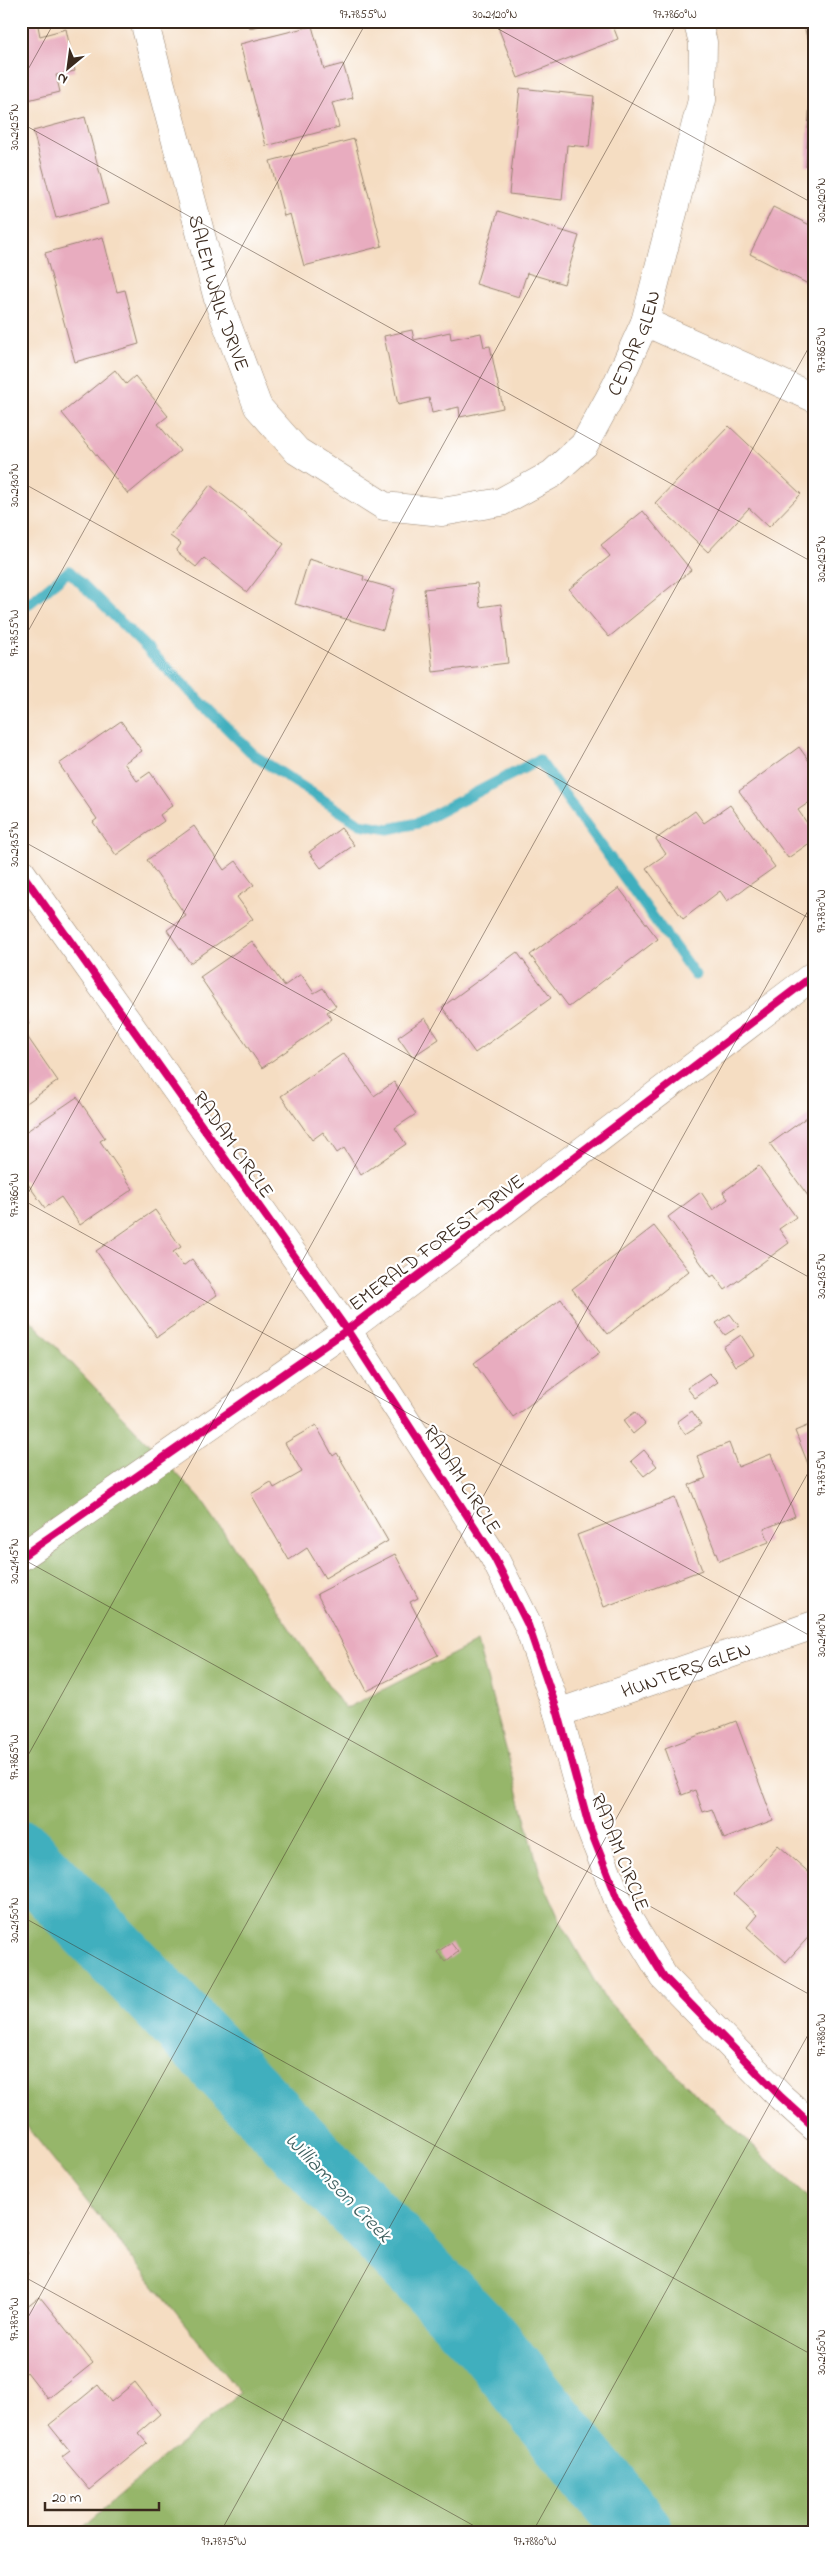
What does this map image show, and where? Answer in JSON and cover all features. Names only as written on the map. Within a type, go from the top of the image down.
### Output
[{"type":"street","name":"SALEM WALK DRIVE","points":[[144,21],[219,303],[258,407],[297,451],[384,506]]},
{"type":"street","name":"CEDAR GLEN","points":[[384,506],[442,512],[501,502],[552,474],[584,445],[616,386],[645,322],[702,100],[703,42],[697,21]]},
{"type":"street","points":[[645,322],[814,398]]},
{"type":"street","name":"RADAM CIRCLE","points":[[21,872],[347,1330],[494,1557],[528,1625],[558,1713],[589,1826],[620,1905],[664,1977],[781,2097],[814,2127]]},
{"type":"street","name":"EMERALD FOREST DRIVE","points":[[21,1557],[347,1330],[814,975]]},
{"type":"street","name":"HUNTERS GLEN","points":[[558,1713],[814,1625]]},
{"type":"green space","points":[[21,1310],[200,1498],[345,1709],[477,1642],[541,1877],[562,1924],[603,1996],[687,2085],[814,2203],[814,2533],[75,2533],[240,2393],[21,2119]]},
{"type":"building","points":[[21,21],[37,21],[40,36],[66,29],[75,71],[56,75],[60,92],[24,101],[21,90]]},
{"type":"building","points":[[249,21],[273,21],[273,22],[250,28]]},
{"type":"building","points":[[512,21],[611,21],[618,39],[518,78],[498,27]]},
{"type":"building","points":[[803,21],[814,21],[814,36],[807,38]]},
{"type":"building","points":[[312,26],[324,69],[343,64],[353,98],[332,103],[339,127],[266,146],[240,44]]},
{"type":"building","points":[[811,79],[814,79],[814,166],[806,166]]},
{"type":"building","points":[[520,88],[594,96],[589,147],[567,145],[562,200],[509,194]]},
{"type":"building","points":[[85,117],[108,204],[56,218],[33,131]]},
{"type":"building","points":[[354,139],[382,246],[304,266],[290,214],[284,216],[270,161]]},
{"type":"building","points":[[773,207],[814,227],[814,287],[750,254]]},
{"type":"building","points":[[498,211],[579,236],[564,284],[527,273],[519,297],[476,284]]},
{"type":"building","points":[[103,237],[117,292],[125,290],[139,344],[75,362],[45,253]]},
{"type":"building","points":[[412,330],[414,340],[450,332],[451,339],[481,333],[484,347],[490,346],[503,408],[460,417],[459,407],[432,413],[429,398],[398,405],[384,336]]},
{"type":"building","points":[[115,370],[126,384],[135,376],[168,416],[158,424],[180,451],[128,494],[62,413]]},
{"type":"building","points":[[729,426],[801,494],[769,527],[749,508],[708,552],[655,503]]},
{"type":"building","points":[[210,485],[284,544],[247,592],[204,558],[196,567],[176,551],[181,544],[170,536]]},
{"type":"building","points":[[643,511],[691,570],[609,637],[569,589],[610,556],[601,545]]},
{"type":"building","points":[[309,559],[364,576],[363,580],[395,589],[383,630],[295,604]]},
{"type":"building","points":[[477,583],[480,607],[501,604],[508,663],[433,672],[424,589]]},
{"type":"building","points":[[121,721],[142,751],[124,763],[137,781],[150,772],[173,805],[160,815],[164,821],[116,855],[93,822],[97,819],[59,764]]},
{"type":"building","points":[[799,747],[814,768],[814,799],[798,810],[814,833],[814,840],[788,858],[739,791]]},
{"type":"building","points":[[730,805],[775,867],[727,901],[720,891],[683,919],[646,868],[666,854],[656,839],[695,811],[704,823]]},
{"type":"building","points":[[194,826],[224,870],[236,861],[254,885],[237,897],[253,919],[190,963],[167,930],[186,916],[147,860]]},
{"type":"building","points":[[341,828],[354,845],[321,868],[309,852]]},
{"type":"building","points":[[619,888],[658,939],[569,1007],[530,955]]},
{"type":"building","points":[[252,941],[284,986],[301,974],[314,993],[323,988],[336,1006],[327,1012],[332,1019],[262,1068],[200,977]]},
{"type":"building","points":[[517,952],[551,998],[475,1053],[442,1007]]},
{"type":"building","points":[[21,1013],[29,1024],[22,1029],[58,1081],[21,1107]]},
{"type":"building","points":[[425,1018],[439,1039],[412,1057],[398,1037]]},
{"type":"building","points":[[344,1053],[374,1096],[394,1082],[416,1114],[395,1128],[406,1144],[361,1175],[344,1148],[337,1153],[323,1132],[312,1140],[281,1096]]},
{"type":"building","points":[[77,1097],[105,1138],[100,1141],[133,1189],[80,1225],[61,1197],[45,1208],[25,1180],[21,1180],[21,1135]]},
{"type":"building","points":[[814,1112],[814,1204],[770,1144]]},
{"type":"building","points":[[759,1166],[796,1217],[779,1229],[789,1243],[725,1290],[714,1275],[711,1277],[668,1217],[701,1192],[713,1210],[728,1199],[723,1192]]},
{"type":"building","points":[[155,1210],[181,1247],[173,1252],[183,1266],[192,1259],[217,1295],[157,1337],[96,1251]]},
{"type":"building","points":[[654,1226],[689,1271],[608,1334],[572,1289]]},
{"type":"building","points":[[561,1299],[600,1353],[513,1417],[474,1363]]},
{"type":"building","points":[[730,1314],[739,1326],[725,1335],[716,1323]]},
{"type":"building","points":[[741,1335],[754,1355],[735,1366],[723,1347]]},
{"type":"building","points":[[709,1373],[718,1382],[695,1398],[687,1388]]},
{"type":"building","points":[[692,1411],[701,1424],[685,1434],[677,1422]]},
{"type":"building","points":[[635,1412],[645,1424],[633,1434],[623,1421]]},
{"type":"building","points":[[814,1423],[814,1479],[795,1431]]},
{"type":"building","points":[[316,1425],[333,1456],[337,1453],[388,1541],[325,1578],[307,1548],[289,1560],[251,1494],[271,1482],[274,1488],[302,1472],[285,1443]]},
{"type":"building","points":[[729,1443],[738,1467],[771,1454],[795,1516],[764,1529],[769,1542],[719,1561],[689,1485],[706,1478],[697,1456]]},
{"type":"building","points":[[644,1450],[657,1466],[644,1476],[631,1461]]},
{"type":"building","points":[[675,1498],[702,1570],[604,1607],[577,1535]]},
{"type":"building","points":[[395,1554],[418,1598],[410,1602],[438,1655],[367,1691],[317,1594]]},
{"type":"building","points":[[736,1721],[773,1820],[724,1839],[712,1809],[703,1812],[695,1790],[682,1795],[665,1748]]},
{"type":"building","points":[[778,1845],[814,1877],[814,1931],[786,1962],[747,1927],[757,1915],[734,1894]]},
{"type":"building","points":[[451,1943],[458,1952],[445,1962],[437,1952]]},
{"type":"building","points":[[21,2246],[28,2253],[21,2259]]},
{"type":"building","points":[[21,2267],[28,2275],[21,2280]]},
{"type":"building","points":[[40,2297],[93,2363],[48,2399],[27,2372],[21,2377],[21,2312]]},
{"type":"building","points":[[135,2382],[160,2414],[138,2433],[147,2443],[90,2490],[62,2457],[70,2451],[49,2425],[98,2385],[111,2402]]},
{"type":"waterway","points":[[21,610],[69,571],[255,756],[360,824],[389,829],[418,823],[539,760],[695,975]]},
{"type":"waterway","name":"Williamson Creek","points":[[21,1854],[487,2342],[640,2533]]},
{"type":"cycle path","points":[[21,872],[347,1330],[494,1557],[528,1625],[558,1713],[589,1826],[620,1905],[664,1977],[781,2097],[814,2127]]},
{"type":"cycle path","points":[[21,1557],[347,1330],[814,975]]}]
